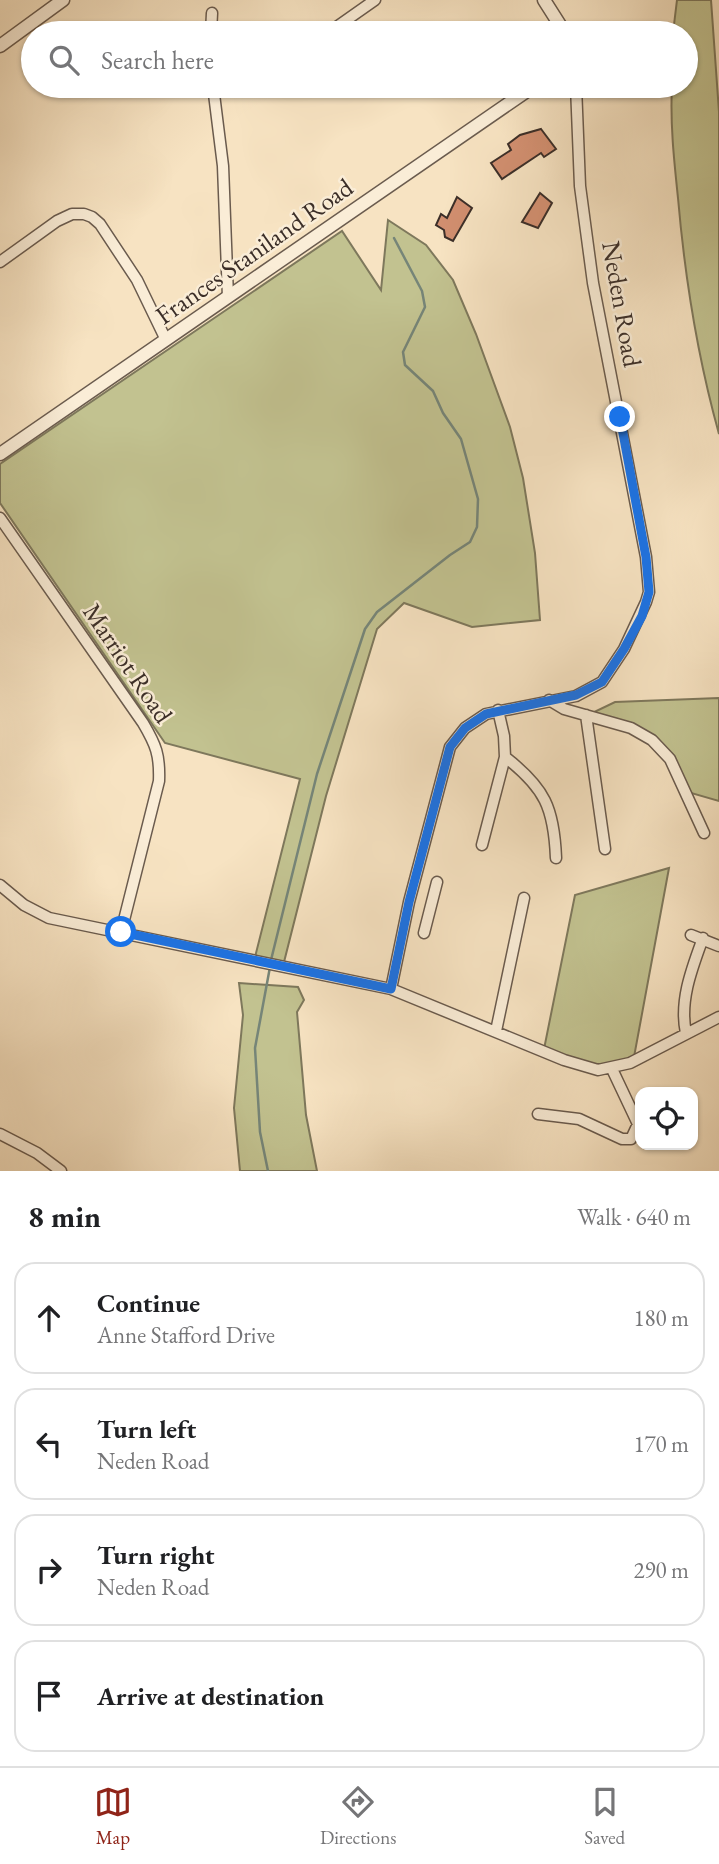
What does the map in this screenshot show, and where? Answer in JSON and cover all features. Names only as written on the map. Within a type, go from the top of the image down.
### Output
[{"type":"street","points":[[34,21],[63,0]]},
{"type":"street","points":[[345,21],[375,0]]},
{"type":"street","points":[[544,0],[557,21]]},
{"type":"street","points":[[212,12],[212,21]]},
{"type":"street","points":[[0,46],[21,31]]},
{"type":"street","points":[[214,98],[223,166],[228,297]]},
{"type":"street","name":"Frances Staniland Road","points":[[0,454],[517,98]]},
{"type":"street","name":"Neden Road","points":[[391,989],[409,902],[450,747],[455,739],[474,720],[498,710],[576,695],[602,682],[642,616],[649,592],[646,557],[593,283],[580,186],[576,98]]},
{"type":"street","points":[[0,262],[57,221],[72,214],[92,217],[137,279],[166,340]]},
{"type":"street","name":"Marriot Road","points":[[0,518],[143,723],[160,758],[159,781],[121,932]]},
{"type":"street","points":[[549,700],[564,709],[641,732],[663,750],[680,779],[704,833]]},
{"type":"street","points":[[482,845],[505,757],[504,736],[498,710]]},
{"type":"street","points":[[586,715],[606,849]]},
{"type":"street","points":[[505,757],[544,796],[553,818],[556,858]]},
{"type":"street","points":[[424,933],[437,882]]},
{"type":"street","points":[[0,885],[24,905],[49,918],[391,989],[564,1060],[598,1070],[612,1069],[652,1053],[719,1017]]},
{"type":"street","points":[[496,1031],[524,898]]},
{"type":"street","points":[[409,902],[430,904]]},
{"type":"street","points":[[687,1033],[687,989],[697,937],[719,946]]},
{"type":"street","points":[[538,1114],[579,1119],[622,1139],[631,1139],[638,1124],[612,1069]]},
{"type":"street","points":[[0,1134],[37,1153],[61,1171]]},
{"type":"green space","points":[[677,0],[711,0],[719,112],[719,434],[693,317],[684,258],[672,128],[672,98],[698,98],[698,21],[674,21]]},
{"type":"green space","points":[[388,220],[426,245],[453,280],[476,334],[510,427],[523,478],[535,553],[540,620],[472,627],[404,603],[377,629],[326,796],[284,962],[255,957],[300,779],[165,743],[0,503],[0,464],[342,231],[381,290]]},
{"type":"green space","points":[[719,698],[719,801],[691,793],[667,756],[646,740],[588,715],[615,702]]},
{"type":"green space","points":[[669,868],[634,1057],[612,1064],[597,1065],[544,1049],[575,895]]},
{"type":"green space","points":[[239,983],[298,987],[304,1000],[297,1012],[306,1115],[317,1171],[240,1171],[234,1108],[243,1015]]},
{"type":"building","points":[[541,129],[556,149],[544,157],[541,153],[502,179],[491,163],[511,150],[508,144],[520,135]]},
{"type":"building","points":[[540,193],[552,203],[538,228],[522,222]]},
{"type":"building","points":[[457,197],[472,208],[453,241],[445,237],[444,230],[436,225],[441,214],[447,218]]},
{"type":"waterway","points":[[271,960],[317,774],[365,629],[377,612],[470,542],[477,527],[478,499],[461,439],[443,413],[433,391],[405,365],[403,352],[425,307],[422,291],[394,238]]},
{"type":"waterway","points":[[268,1171],[260,1132],[255,1048],[270,967]]},
{"type":"route","points":[[121,932],[391,989],[409,902],[445,761],[455,739],[474,720],[486,714],[576,695],[602,682],[610,673],[642,616],[649,592],[649,577],[620,417]]}]
